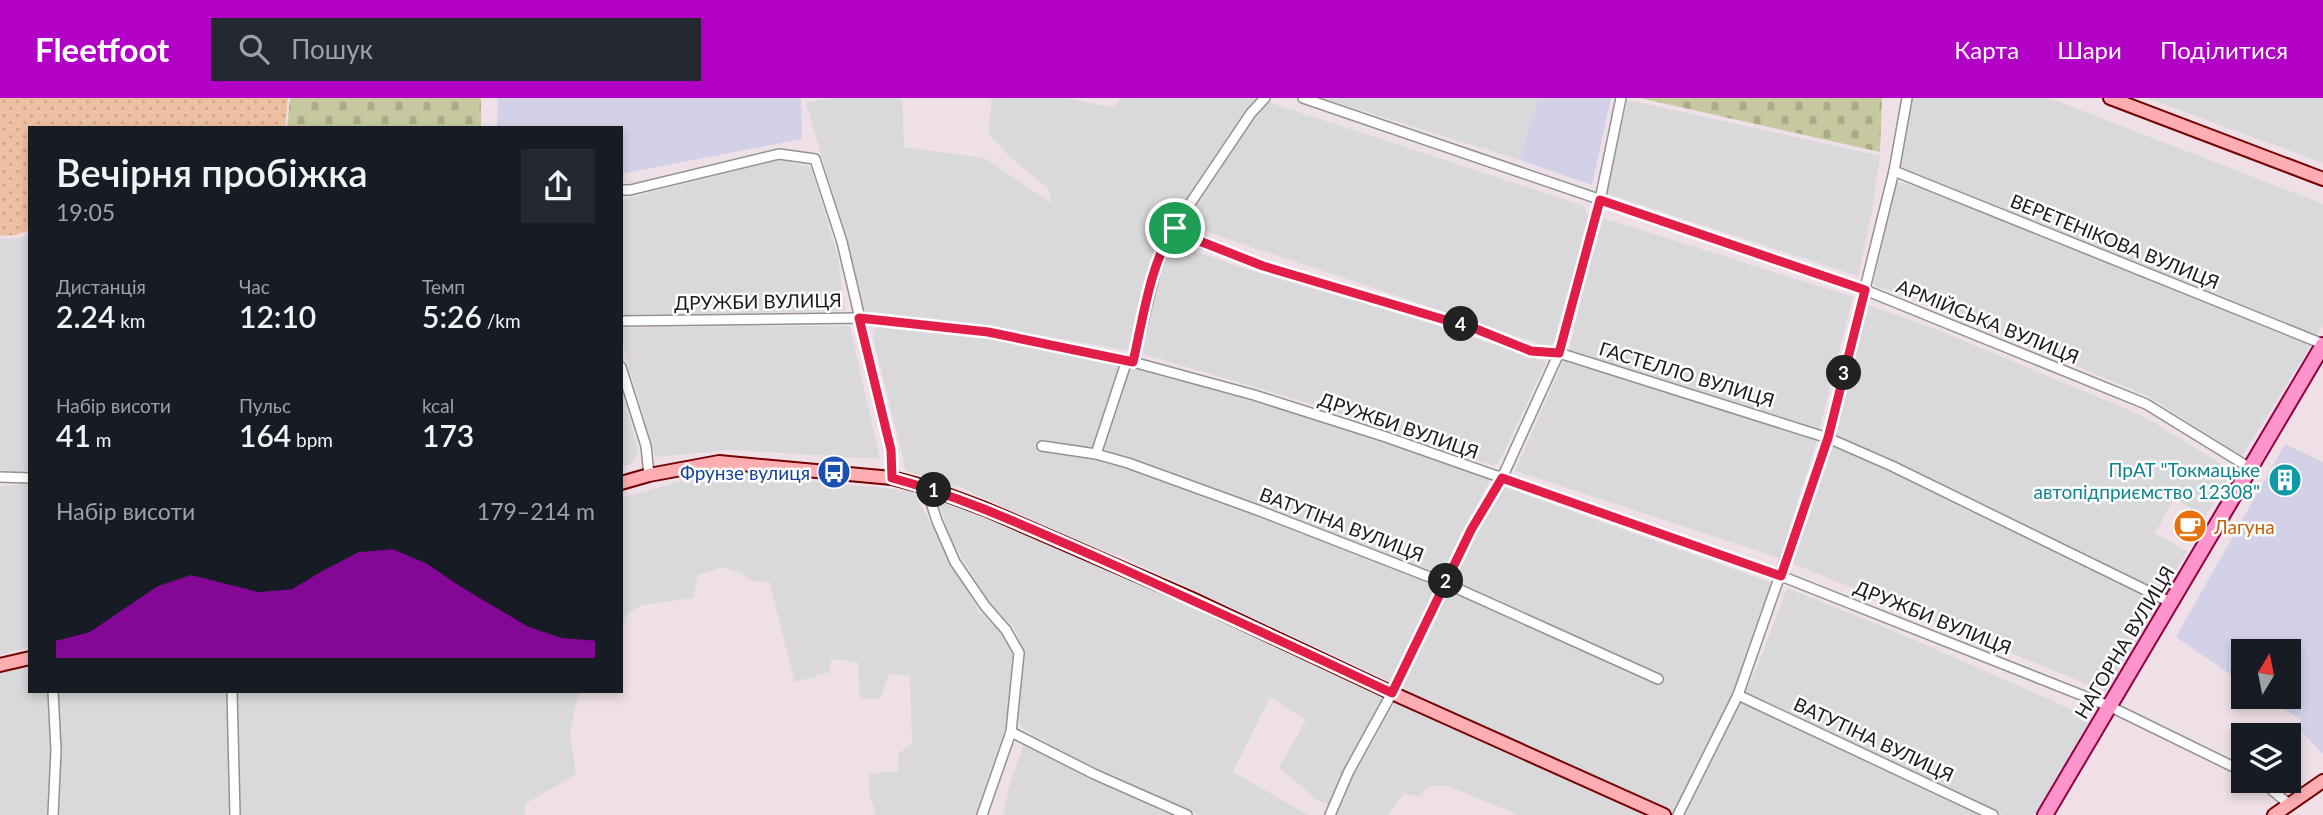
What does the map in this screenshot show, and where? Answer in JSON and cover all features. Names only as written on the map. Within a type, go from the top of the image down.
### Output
[{"type":"main road","name":"НАГОРНА ВУЛИЦЯ","points":[[2045,815],[2323,344]]},
{"type":"street","points":[[1097,454],[1130,361],[1167,238],[1251,113],[1265,98]]},
{"type":"street","name":"АРМІЙСЬКА ВУЛИЦЯ","points":[[1303,98],[1865,290],[2146,404],[2250,468]]},
{"type":"street","points":[[1330,815],[1349,771],[1392,693],[1471,530],[1502,478],[1559,353],[1600,200],[1621,98]]},
{"type":"street","points":[[1678,815],[1738,695],[1828,438],[1894,171],[1907,98]]},
{"type":"street","points":[[2110,98],[2323,178]]},
{"type":"street","points":[[623,190],[779,154],[815,159],[842,242],[891,450],[892,478]]},
{"type":"street","name":"ВЕРЕТЕНІКОВА ВУЛИЦЯ","points":[[1894,171],[2323,344]]},
{"type":"street","name":"ГАСТЕЛЛО ВУЛИЦЯ","points":[[1175,228],[1202,242],[1263,266],[1476,329],[1531,351],[1559,353],[1828,438],[1904,472],[2170,602]]},
{"type":"street","name":"ДРУЖБИ ВУЛИЦЯ","points":[[623,321],[859,318],[988,332],[1130,361],[1254,395],[1386,437],[1781,576],[2109,706],[2231,766]]},
{"type":"street","points":[[623,373],[646,446],[649,475]]},
{"type":"street","name":"ВАТУТІНА ВУЛИЦЯ","points":[[1042,446],[1097,454],[1128,463],[1260,511],[1445,583],[1658,679]]},
{"type":"street","points":[[623,483],[649,475],[719,462],[892,478],[926,487],[985,509],[1190,598],[1392,693],[1664,815]]},
{"type":"street","points":[[0,477],[28,478]]},
{"type":"street","points":[[926,487],[955,562],[985,606],[1006,630],[1019,653],[1012,732],[982,815]]},
{"type":"street","points":[[0,665],[28,658]]},
{"type":"street","points":[[53,693],[56,750],[53,815]]},
{"type":"street","points":[[232,693],[235,815]]},
{"type":"street","name":"ВАТУТІНА ВУЛИЦЯ","points":[[1738,695],[1993,815]]},
{"type":"street","points":[[1012,732],[1094,774],[1188,815]]},
{"type":"street","points":[[2274,815],[2323,781]]},
{"type":"street","points":[[2276,793],[2290,805]]},
{"type":"shaded area","points":[[0,98],[288,98],[285,126],[28,126],[28,231],[0,236]]},
{"type":"shaded area","points":[[498,98],[801,98],[802,139],[623,174],[623,126],[497,126]]},
{"type":"shaded area","points":[[829,98],[902,98],[904,147],[984,158],[1051,203],[1049,189],[1010,157],[988,133],[992,98],[1068,98],[1113,108],[1121,98],[1258,98],[1163,238],[1149,276],[1132,351],[986,326],[862,311],[848,244],[806,103]]},
{"type":"shaded area","points":[[1322,98],[1538,98],[1520,160]]},
{"type":"shaded area","points":[[1538,98],[1611,98],[1592,185],[1520,160]]},
{"type":"shaded area","points":[[1912,98],[2049,98],[2323,204],[2323,325],[2317,335],[1899,167]]},
{"type":"shaded area","points":[[2147,98],[2323,98],[2323,163]]},
{"type":"shaded area","points":[[1628,100],[1880,156],[1858,276],[1605,193]]},
{"type":"shaded area","points":[[1268,102],[1584,206],[1589,219],[1552,348],[1183,224],[1253,116]]},
{"type":"shaded area","points":[[779,160],[811,167],[838,258],[845,311],[623,315],[623,199]]},
{"type":"shaded area","points":[[1897,182],[1921,188],[2068,243],[2311,345],[2242,456],[2148,396],[1919,300],[1873,285]]},
{"type":"shaded area","points":[[1603,218],[1853,297],[1819,430],[1569,351],[1583,285]]},
{"type":"shaded area","points":[[28,235],[28,473],[0,470],[0,239]]},
{"type":"shaded area","points":[[1170,246],[1178,246],[1259,273],[1414,318],[1546,362],[1498,464],[1492,465],[1308,403],[1140,353],[1155,290]]},
{"type":"shaded area","points":[[1869,305],[1945,333],[2143,416],[2233,471],[2205,516],[2174,499],[2155,533],[2187,551],[2163,593],[1894,461],[1833,435]]},
{"type":"shaded area","points":[[883,323],[985,337],[1122,363],[1091,459],[1125,468],[1258,515],[1439,587],[1391,682],[1121,556],[1076,541],[963,488],[906,471],[873,337],[874,330]]},
{"type":"shaded area","points":[[850,326],[880,459],[731,450],[655,457],[623,344],[623,328]]},
{"type":"shaded area","points":[[1564,360],[1817,440],[1780,558],[1515,471]]},
{"type":"shaded area","points":[[1130,365],[1253,398],[1384,441],[1490,480],[1440,578],[1098,448]]},
{"type":"shaded area","points":[[623,398],[638,450],[633,463],[623,466]]},
{"type":"shaded area","points":[[2285,444],[2323,462],[2323,754],[2301,731],[2301,723],[2298,723],[2301,720],[2284,709],[2301,709],[2301,639],[2231,639],[2231,675],[2176,637]]},
{"type":"shaded area","points":[[1831,446],[1889,470],[2160,602],[2106,692],[1792,563]]},
{"type":"shaded area","points":[[729,473],[913,491],[979,612],[1004,633],[1016,653],[1007,738],[979,815],[876,815],[869,792],[869,774],[898,771],[898,754],[912,744],[910,676],[889,674],[880,699],[860,699],[858,662],[831,659],[830,672],[795,682],[769,581],[754,582],[741,573],[723,567],[698,575],[693,598],[642,605],[626,615],[623,624],[623,497],[700,476]]},
{"type":"shaded area","points":[[28,484],[28,648],[0,655],[0,486]]},
{"type":"shaded area","points":[[1502,486],[1772,583],[1733,695],[1676,813],[1399,689],[1474,535]]},
{"type":"shaded area","points":[[936,496],[1185,601],[1384,697],[1329,805],[1316,799],[1279,767],[1306,720],[1270,697],[1233,772],[1308,815],[1199,815],[1100,771],[1024,730],[1017,718],[1024,651],[1014,628],[990,603],[952,541]]},
{"type":"shaded area","points":[[1787,588],[1910,638],[2091,718],[2038,815],[2003,815],[1744,694]]},
{"type":"shaded area","points":[[28,666],[28,693],[50,693],[53,751],[51,815],[0,815],[0,673]]},
{"type":"shaded area","points":[[57,693],[227,693],[232,815],[56,815],[60,752]]},
{"type":"shaded area","points":[[236,693],[579,693],[570,733],[576,774],[525,804],[525,815],[238,815]]},
{"type":"shaded area","points":[[1740,699],[1986,815],[1682,815]]},
{"type":"shaded area","points":[[1396,701],[1646,815],[1518,815],[1449,786],[1429,786],[1419,797],[1404,793],[1388,815],[1336,815],[1353,777]]},
{"type":"shaded area","points":[[1024,743],[1176,815],[1003,815]]},
{"type":"green space","points":[[290,98],[481,98],[481,126],[287,126]]},
{"type":"green space","points":[[1640,98],[1882,98],[1880,152]]},
{"type":"place","name":"Фрунзе вулиця","points":[[834,472]]},
{"type":"place","name":"ПрАТ \"Токмацьке автопідприємство 12308\"","points":[[2285,480]]},
{"type":"place","name":"Лагуна","points":[[2190,526]]},
{"type":"route","points":[[1600,200],[1865,290],[1828,438],[1781,576],[1502,478],[1471,530],[1392,693],[1190,598],[985,509],[926,487],[892,478],[891,450],[859,318],[988,332],[1133,362],[1155,272],[1167,238],[1175,228],[1202,242],[1263,266],[1476,329],[1531,351],[1559,353],[1600,200]]}]
